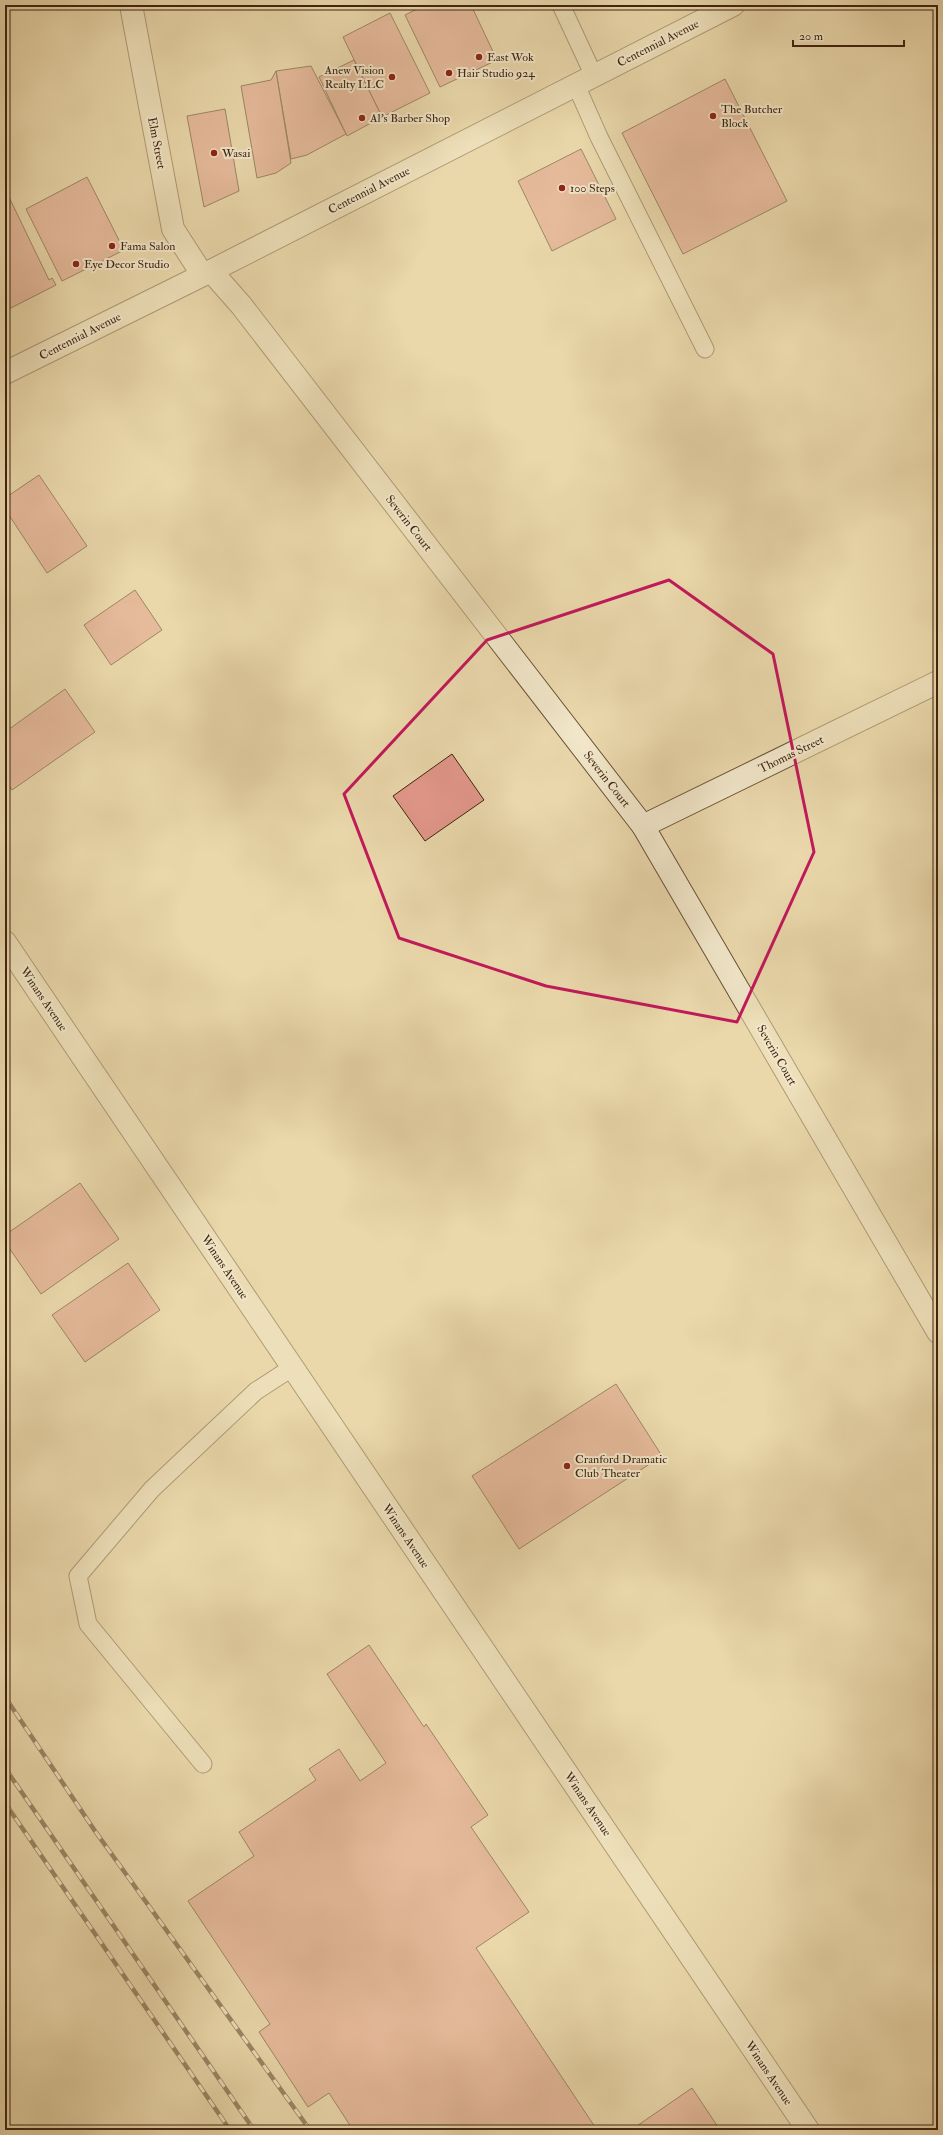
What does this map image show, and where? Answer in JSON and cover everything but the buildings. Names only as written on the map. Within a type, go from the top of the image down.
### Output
[{"type":"street","name":"Elm Street","points":[[131,5],[173,229],[207,273]]},
{"type":"street","name":"Centennial Avenue","points":[[5,373],[207,273],[733,5]]},
{"type":"street","name":"Severin Court","points":[[207,273],[241,305],[643,826],[938,1332]]},
{"type":"street","name":"Thomas Street","points":[[643,826],[938,682]]},
{"type":"street","name":"Winans Avenue","points":[[5,942],[808,2130]]},
{"type":"lane","points":[[560,5],[585,80],[599,137],[705,349]]},
{"type":"lane","points":[[203,1764],[88,1624],[78,1576],[152,1489],[256,1391],[293,1367]]},
{"type":"highlighted area","points":[[669,580],[773,654],[814,852],[737,1022],[546,986],[399,938],[344,794],[487,640]]},
{"type":"railway","points":[[5,1697],[95,1831],[310,2130]]},
{"type":"railway","points":[[5,1768],[254,2130]]},
{"type":"railway","points":[[5,1803],[230,2130]]},
{"type":"place","name":"East Wok","points":[[479,57]]},
{"type":"place","name":"Hair Studio 924","points":[[449,73]]},
{"type":"place","name":"Anew Vision Realty LLC","points":[[392,77]]},
{"type":"place","name":"The Butcher Block","points":[[713,116]]},
{"type":"place","name":"Al's Barber Shop","points":[[362,118]]},
{"type":"place","name":"Wasai","points":[[214,153]]},
{"type":"place","name":"100 Steps","points":[[562,188]]},
{"type":"place","name":"Fama Salon","points":[[112,246]]},
{"type":"place","name":"Eye Decor Studio","points":[[76,264]]},
{"type":"place","name":"Cranford Dramatic Club Theater","points":[[567,1466]]}]
